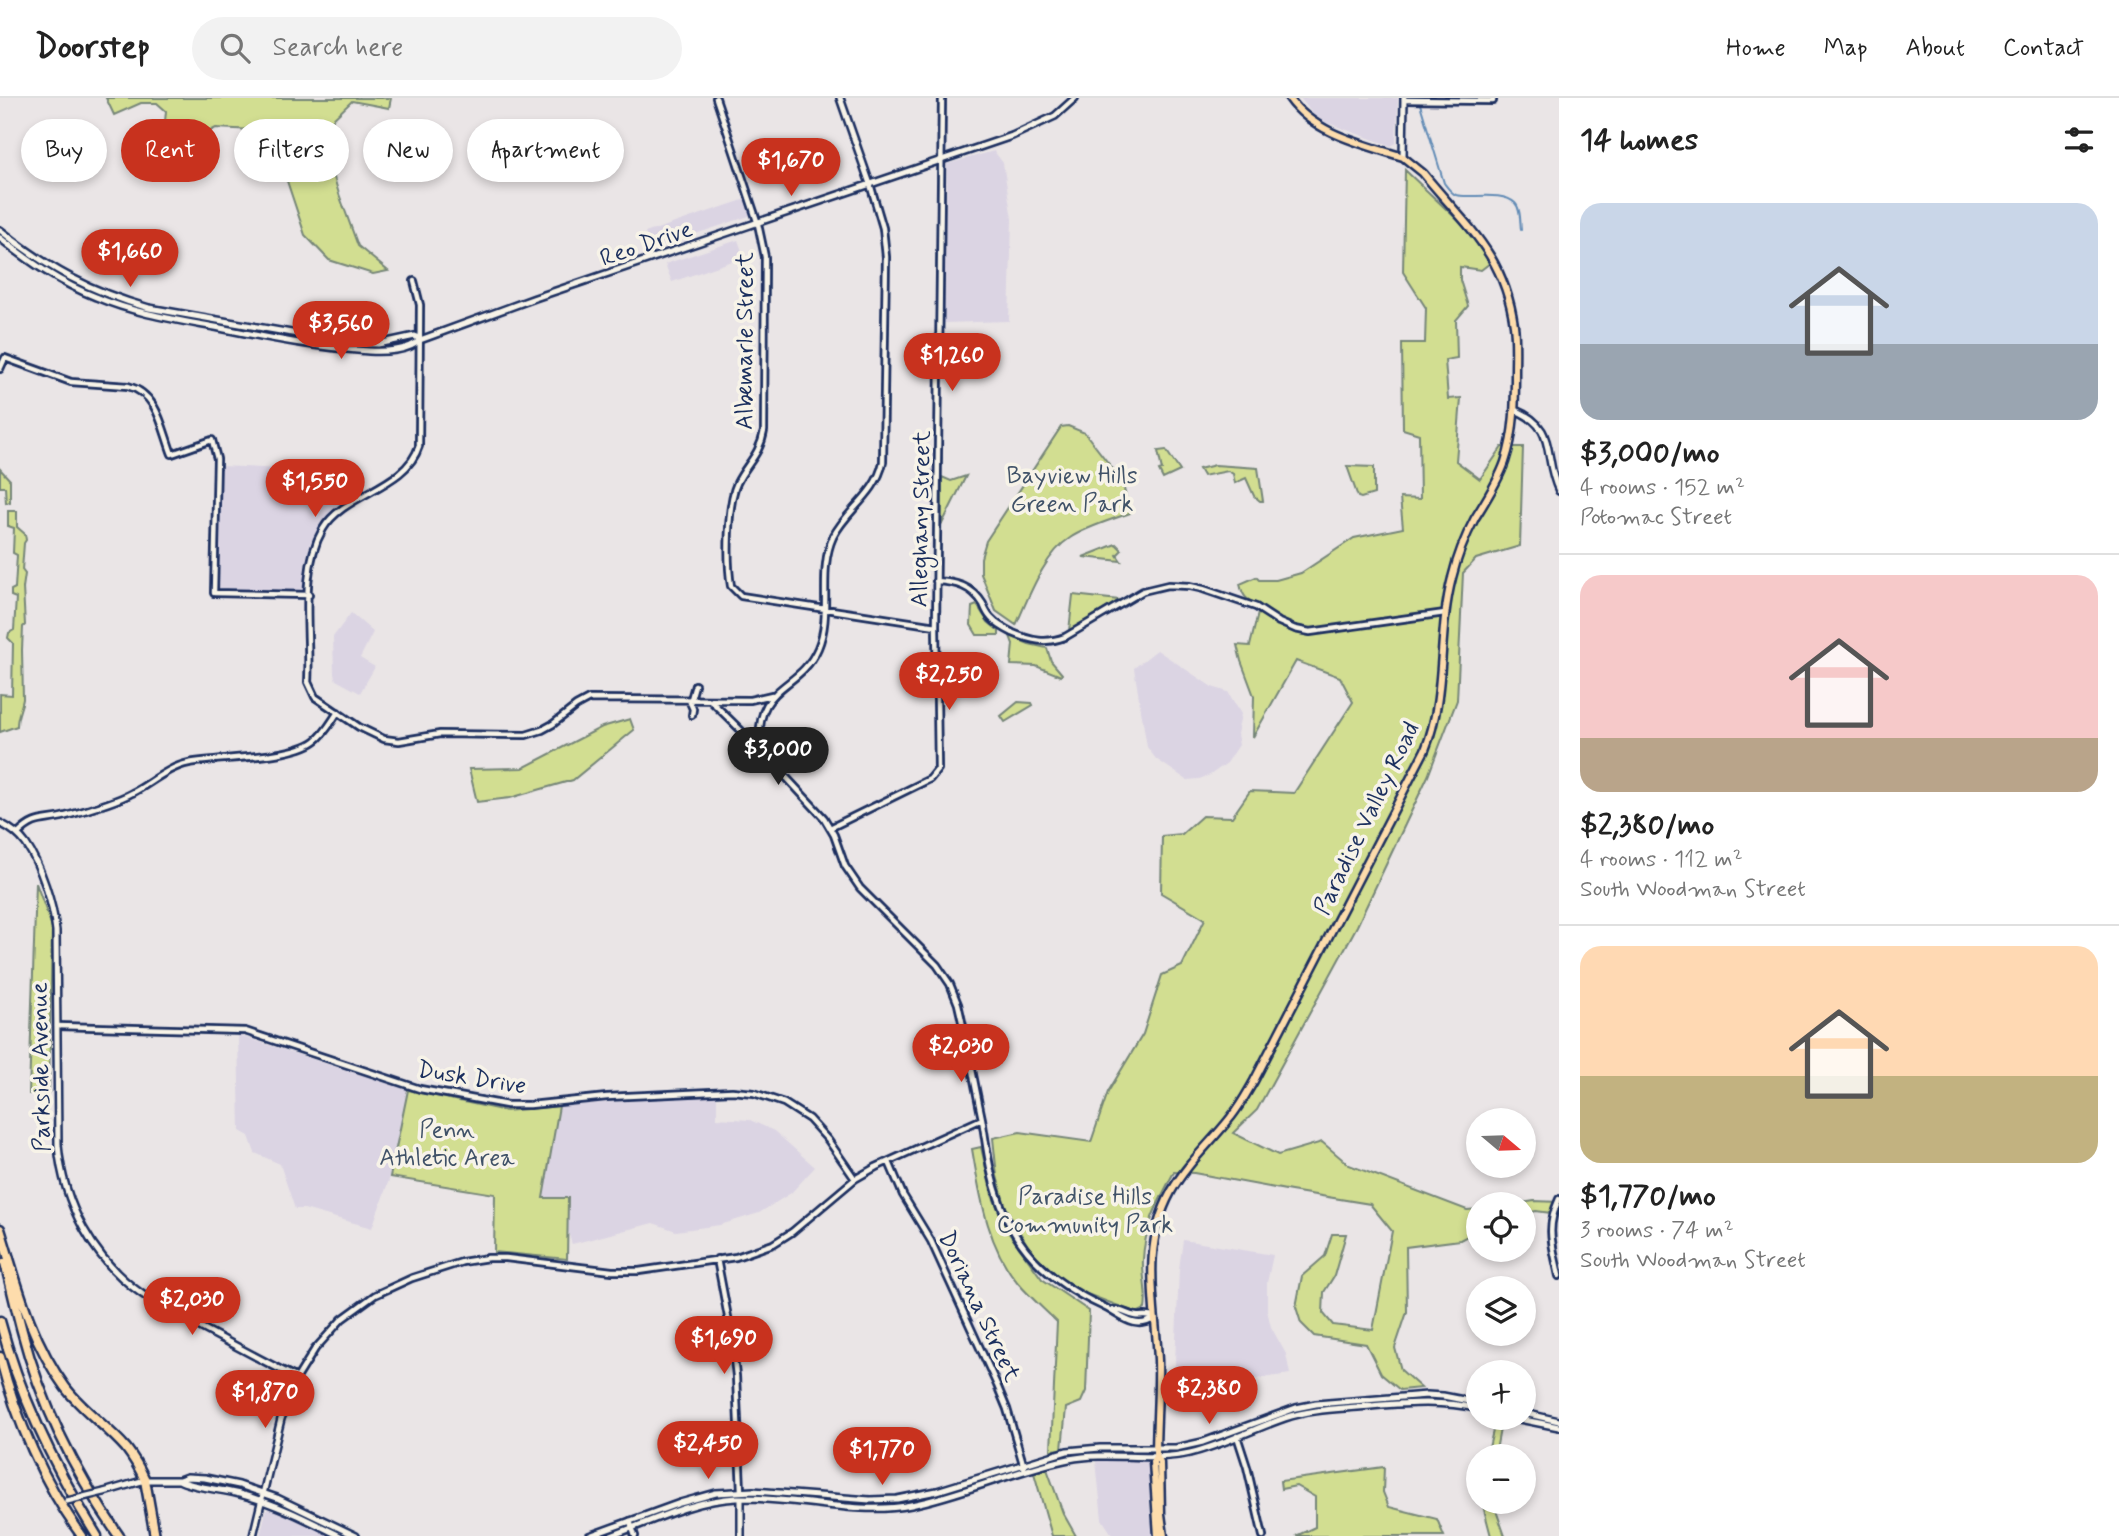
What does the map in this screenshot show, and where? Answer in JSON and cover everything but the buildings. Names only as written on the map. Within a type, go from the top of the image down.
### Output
[{"type":"highway","points":[[0,1229],[24,1309],[51,1366],[68,1390],[127,1450],[145,1480],[155,1536]]},
{"type":"highway","points":[[0,1239],[22,1333],[57,1427],[101,1511],[118,1536]]},
{"type":"highway","points":[[0,1321],[9,1352],[41,1432],[97,1536]]},
{"type":"highway","points":[[0,1357],[21,1422],[82,1536]]},
{"type":"main road","points":[[840,98],[870,184]]},
{"type":"main road","name":"Reo Drive","points":[[0,239],[23,257],[70,286],[121,307],[304,344],[368,351],[401,348],[535,299],[1026,131],[1055,116],[1075,98]]},
{"type":"main road","points":[[1289,98],[1309,120],[1328,130],[1403,157],[1404,99]]},
{"type":"main road","name":"Paradise Valley Road","points":[[1158,1536],[1153,1462],[1156,1452],[1158,1363],[1151,1266],[1154,1238],[1163,1208],[1188,1165],[1233,1115],[1254,1081],[1418,765],[1432,733],[1437,709],[1448,590],[1462,544],[1505,462],[1510,445],[1515,410],[1515,328],[1499,270],[1478,236],[1423,173],[1403,157]]},
{"type":"main road","name":"Reo Drive","points":[[0,230],[27,252],[72,280],[123,301],[149,308],[349,343],[378,344],[415,336],[420,340]]},
{"type":"main road","points":[[1515,410],[1533,418],[1542,429],[1551,472],[1559,491]]},
{"type":"main road","name":"Parkside Avenue","points":[[0,823],[18,834],[28,848],[54,912],[59,1162],[71,1205],[87,1235],[120,1276],[143,1294],[297,1378]]},
{"type":"main road","points":[[253,1536],[281,1419],[297,1378]]},
{"type":"main road","points":[[1236,1434],[1296,1408],[1317,1404],[1427,1395],[1466,1400]]},
{"type":"main road","points":[[589,1536],[698,1496],[741,1495],[872,1508],[898,1507],[923,1502],[1067,1451],[1085,1449],[1156,1452],[1189,1446],[1318,1411],[1426,1402],[1466,1406]]},
{"type":"main road","points":[[1536,1415],[1559,1420]]},
{"type":"main road","points":[[1536,1422],[1559,1427]]},
{"type":"main road","name":"Paradise Valley Road","points":[[1156,1452],[1160,1463],[1164,1536]]},
{"type":"main road","points":[[64,1502],[145,1480],[205,1478],[262,1492],[303,1509],[353,1535]]},
{"type":"main road","points":[[179,1480],[185,1484],[217,1488],[260,1500],[340,1536]]},
{"type":"main road","points":[[611,1536],[701,1504],[741,1495]]},
{"type":"main road","points":[[741,1495],[741,1536]]},
{"type":"street","name":"Albemarle Street","points":[[716,98],[758,224],[765,257],[764,431],[759,450],[738,480],[731,501],[730,583],[741,596],[824,608]]},
{"type":"street","name":"Alleghany Street","points":[[830,828],[930,779],[937,773],[939,765],[936,731],[936,581],[942,98]]},
{"type":"street","points":[[1404,99],[1493,99]]},
{"type":"street","points":[[760,749],[758,739],[766,705],[772,695],[803,669],[815,654],[822,633],[825,567],[832,540],[843,522],[875,484],[882,467],[886,257],[883,228],[870,184]]},
{"type":"street","points":[[414,281],[420,305],[420,438],[416,454],[404,470],[339,512],[324,528],[310,562],[308,686],[315,696],[374,735],[405,741],[440,734],[526,735],[553,724],[576,705],[589,699],[710,701],[750,700],[772,695]]},
{"type":"street","points":[[0,369],[5,358],[71,382],[132,387],[147,396],[155,406],[172,454],[212,440],[217,459],[214,593],[309,595]]},
{"type":"street","points":[[936,581],[955,582],[968,588],[1000,627],[1037,642],[1055,641],[1065,637],[1143,591],[1168,585],[1203,589],[1256,607],[1279,622],[1310,632],[1445,613]]},
{"type":"street","points":[[824,608],[936,626]]},
{"type":"street","points":[[692,715],[690,700],[695,685]]},
{"type":"street","points":[[724,714],[723,706],[727,700]]},
{"type":"street","points":[[710,701],[760,749],[824,818],[845,866],[860,888],[932,960],[950,984],[958,1004],[995,1188],[1014,1236],[1035,1260],[1076,1293],[1111,1310],[1119,1309],[1134,1316],[1149,1315],[1155,1318]]},
{"type":"street","points":[[18,834],[41,819],[65,816],[131,794],[183,764],[303,747],[324,733],[338,712]]},
{"type":"street","name":"Dusk Drive","points":[[57,1026],[250,1032],[420,1089],[507,1105],[607,1097],[732,1091],[754,1093],[784,1103],[809,1119],[828,1140],[855,1179]]},
{"type":"street","points":[[297,1378],[315,1349],[329,1333],[366,1301],[412,1278],[476,1259],[506,1258],[611,1271],[639,1271],[736,1257],[786,1236],[855,1179],[982,1119]]},
{"type":"street","name":"Doriana Street","points":[[889,1162],[903,1195],[932,1241],[997,1385],[1024,1468]]},
{"type":"street","points":[[1559,1199],[1550,1227],[1559,1276]]},
{"type":"street","points":[[717,1259],[736,1376],[741,1495]]},
{"type":"street","points":[[1236,1434],[1264,1536]]},
{"type":"street","points":[[630,1521],[635,1536]]},
{"type":"shaded area","points":[[1300,98],[1398,98],[1396,143],[1391,146],[1325,122],[1313,114]]},
{"type":"shaded area","points":[[994,151],[1003,163],[1012,219],[1009,321],[944,323],[947,164]]},
{"type":"shaded area","points":[[746,199],[752,215],[651,249],[645,233]]},
{"type":"shaded area","points":[[738,240],[744,257],[672,282],[665,264]]},
{"type":"shaded area","points":[[221,466],[325,471],[346,500],[328,515],[310,544],[305,564],[304,589],[298,592],[219,589]]},
{"type":"shaded area","points":[[351,613],[373,632],[360,658],[375,667],[360,693],[336,680],[334,674],[333,637]]},
{"type":"shaded area","points":[[1157,650],[1212,687],[1228,692],[1241,714],[1237,734],[1239,745],[1227,763],[1210,775],[1187,780],[1156,759],[1147,747],[1134,668]]},
{"type":"shaded area","points":[[238,1035],[408,1090],[390,1177],[372,1228],[304,1209],[295,1209],[280,1164],[255,1153],[249,1136],[240,1131]]},
{"type":"shaded area","points":[[717,1094],[717,1118],[750,1120],[774,1131],[815,1167],[791,1193],[759,1213],[720,1225],[676,1231],[653,1223],[572,1244],[568,1232],[568,1199],[543,1198],[559,1106]]},
{"type":"shaded area","points":[[1183,1240],[1273,1255],[1267,1283],[1267,1310],[1271,1327],[1286,1354],[1290,1374],[1249,1380],[1173,1410],[1179,1269]]},
{"type":"shaded area","points":[[1096,1461],[1149,1461],[1150,1508],[1154,1536],[1113,1536],[1102,1519]]},
{"type":"shaded area","points":[[269,1508],[311,1526],[331,1536],[260,1536]]},
{"type":"green space","points":[[106,98],[391,98],[389,108],[352,101],[333,119],[234,119],[234,129],[220,128],[220,119],[165,119],[166,111],[157,103],[141,103],[114,115]]},
{"type":"green space","name":"Paradise Hills Community Park","points":[[1405,170],[1465,227],[1490,263],[1481,270],[1460,267],[1460,280],[1468,306],[1456,320],[1457,358],[1445,360],[1448,399],[1461,398],[1456,461],[1480,479],[1502,447],[1523,447],[1520,546],[1476,559],[1463,573],[1457,700],[1428,776],[1357,926],[1257,1110],[1233,1133],[1278,1155],[1322,1142],[1349,1165],[1466,1210],[1466,1237],[1460,1240],[1406,1247],[1407,1312],[1395,1348],[1401,1370],[1421,1388],[1400,1390],[1381,1374],[1366,1344],[1314,1336],[1301,1323],[1296,1307],[1302,1276],[1325,1256],[1332,1234],[1346,1234],[1334,1276],[1324,1292],[1323,1313],[1333,1325],[1373,1330],[1392,1231],[1370,1204],[1194,1173],[1174,1172],[1153,1214],[1146,1236],[1143,1266],[1146,1303],[1145,1309],[1137,1313],[1087,1294],[1059,1277],[1031,1251],[1006,1209],[997,1176],[993,1138],[1020,1132],[1091,1142],[1108,1092],[1143,1034],[1162,975],[1182,966],[1205,919],[1161,893],[1162,836],[1182,834],[1202,816],[1232,817],[1250,791],[1294,793],[1353,702],[1340,677],[1296,661],[1253,737],[1254,696],[1237,645],[1250,646],[1260,605],[1246,598],[1240,584],[1256,577],[1259,580],[1276,580],[1301,573],[1354,538],[1403,528],[1400,498],[1420,499],[1419,434],[1403,429],[1402,343],[1425,343],[1426,308],[1403,272]]},
{"type":"green space","points":[[287,182],[335,182],[358,246],[388,271],[373,274],[329,260],[305,235]]},
{"type":"green space","name":"Bayview Hills Green Park","points":[[1068,426],[1085,433],[1122,481],[1130,513],[1083,530],[1061,545],[1038,578],[1016,625],[996,611],[981,574],[981,558],[986,541],[1061,427]]},
{"type":"green space","points":[[1166,450],[1180,471],[1163,479],[1159,471],[1162,470],[1158,451]]},
{"type":"green space","points":[[1215,465],[1258,468],[1263,501],[1254,496],[1246,478],[1235,483],[1233,474],[1228,471],[1203,476],[1199,469]]},
{"type":"green space","points":[[1347,466],[1374,467],[1374,494],[1358,497]]},
{"type":"green space","points":[[0,469],[10,480],[10,502],[6,503],[5,487],[0,487]]},
{"type":"green space","points":[[966,476],[942,524],[942,477],[951,481]]},
{"type":"green space","points":[[8,511],[17,511],[17,527],[25,534],[26,540],[22,570],[25,574],[23,699],[17,726],[0,732],[0,694],[12,695],[13,643],[8,638],[9,633],[14,630],[16,598],[11,596],[11,590],[15,588],[17,555],[13,553],[14,528],[8,526]]},
{"type":"green space","points":[[1116,544],[1122,550],[1117,555],[1121,561],[1083,557]]},
{"type":"green space","points":[[1073,595],[1119,600],[1069,631]]},
{"type":"green space","points":[[977,605],[988,622],[999,631],[999,635],[977,635],[971,625],[972,607]]},
{"type":"green space","points":[[1010,636],[1047,648],[1051,661],[1061,676],[1036,666],[1011,665],[1013,644]]},
{"type":"green space","points":[[1018,702],[1033,705],[1005,722],[1001,716]]},
{"type":"green space","points":[[630,719],[634,730],[573,780],[510,798],[477,802],[469,769],[523,768],[602,727]]},
{"type":"green space","points":[[36,883],[52,927],[49,1092],[29,1094]]},
{"type":"green space","name":"Penn Athletic Area","points":[[408,1090],[506,1111],[559,1106],[543,1198],[568,1198],[567,1259],[494,1252],[495,1194],[390,1177]]},
{"type":"green space","points":[[981,1147],[992,1195],[1008,1232],[1042,1279],[1089,1311],[1086,1391],[1081,1402],[1066,1408],[1062,1449],[1051,1450],[1057,1322],[1018,1283],[999,1253],[986,1219],[972,1149]]},
{"type":"green space","points":[[1536,1201],[1559,1202],[1559,1214],[1536,1211]]},
{"type":"green space","points":[[1493,1430],[1500,1430],[1497,1444],[1490,1444]]},
{"type":"green space","points":[[1384,1467],[1383,1492],[1389,1507],[1437,1519],[1444,1536],[1296,1536],[1315,1527],[1315,1497],[1296,1486],[1281,1489],[1280,1481]]},
{"type":"green space","points":[[1047,1469],[1063,1513],[1076,1536],[1052,1536],[1034,1473]]},
{"type":"green space","points":[[1485,1514],[1497,1514],[1505,1536],[1491,1536]]},
{"type":"waterway","points":[[1420,104],[1444,183],[1452,193],[1509,199],[1518,209],[1521,230]]}]
